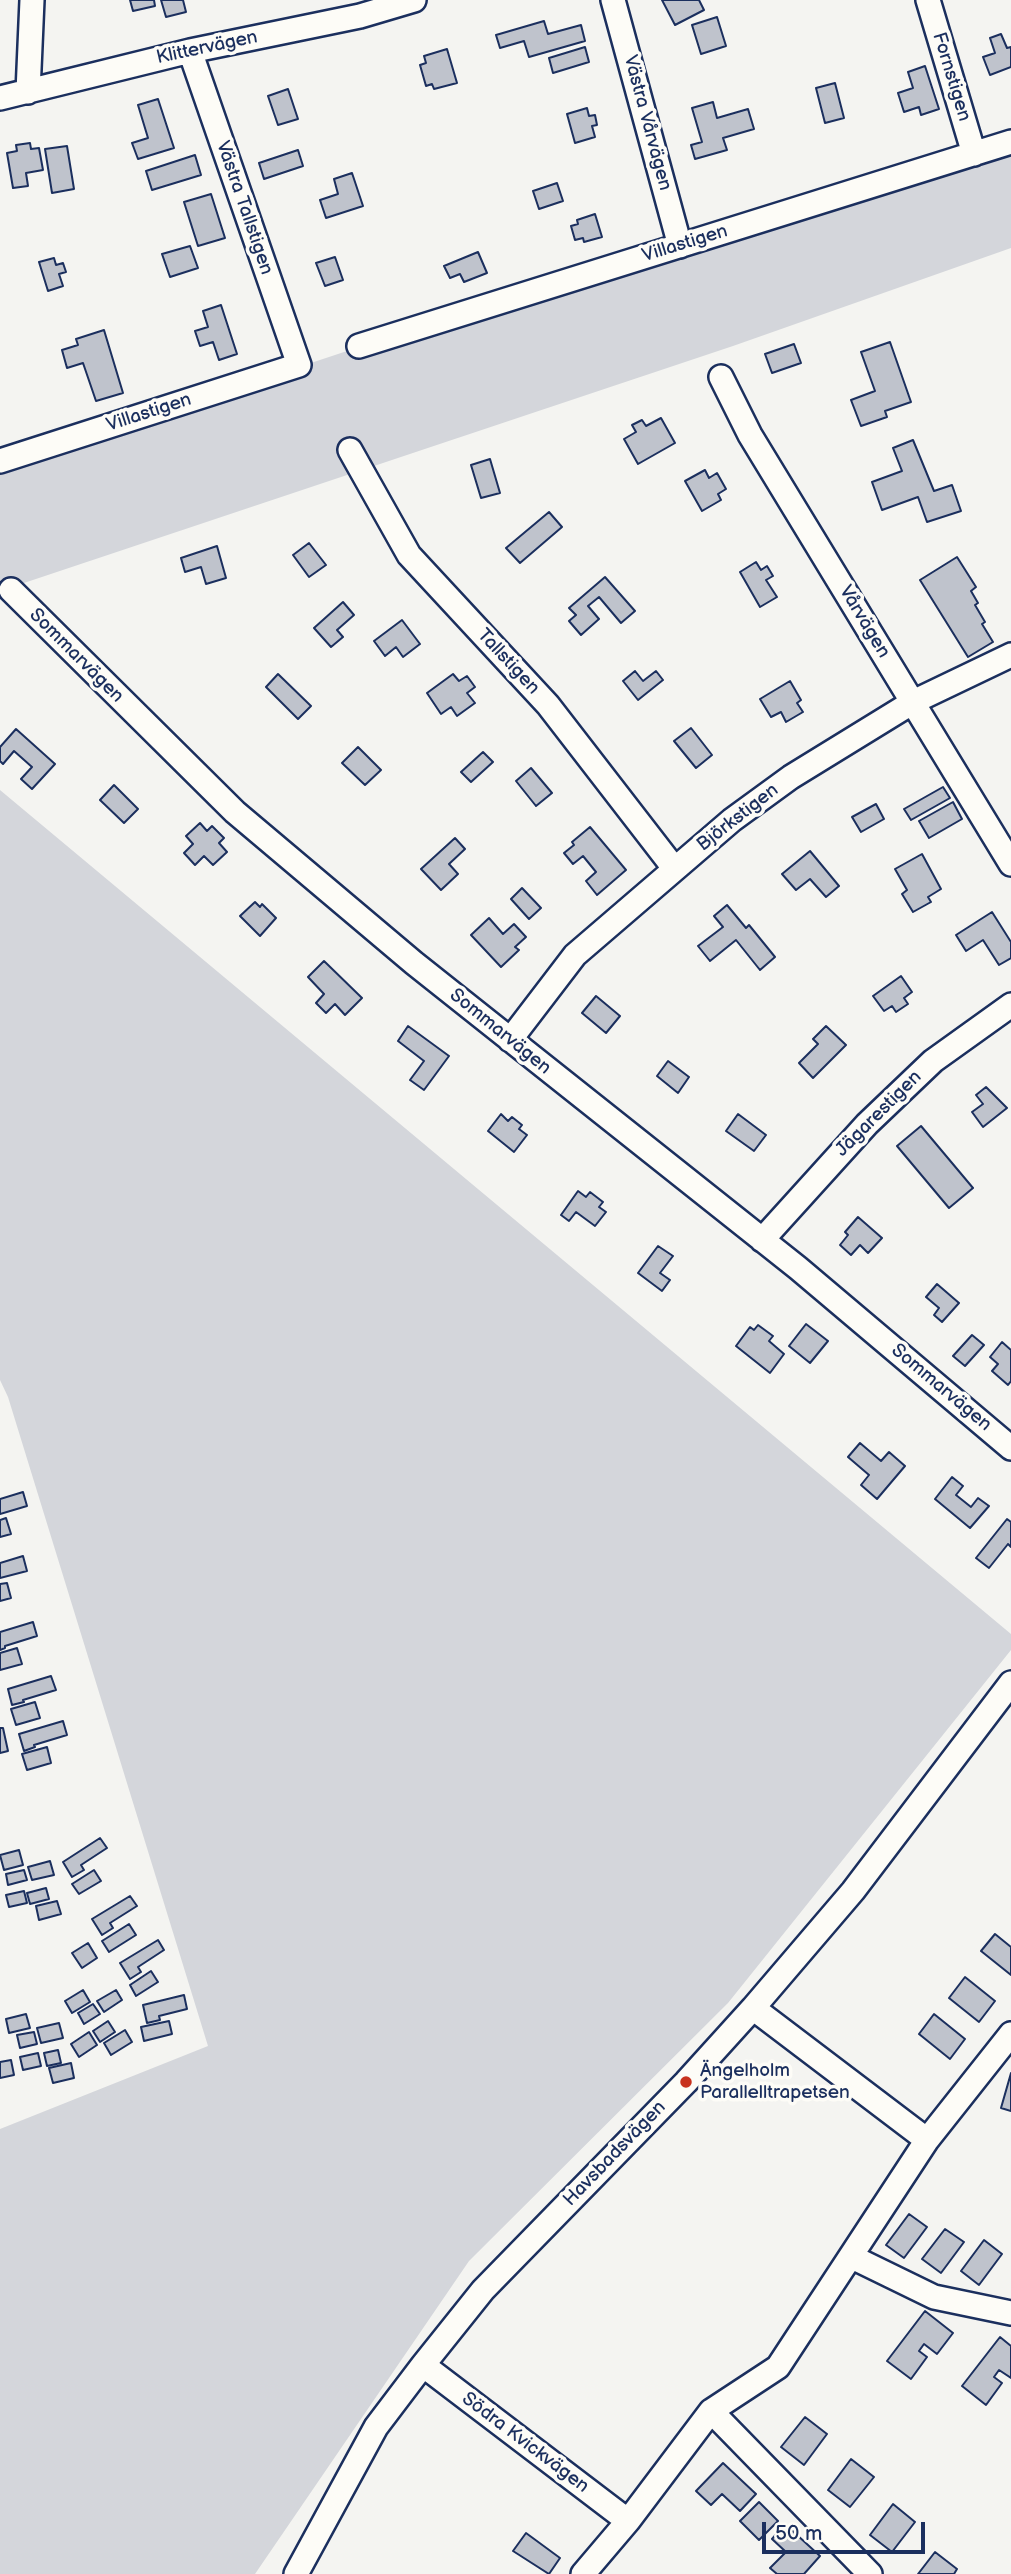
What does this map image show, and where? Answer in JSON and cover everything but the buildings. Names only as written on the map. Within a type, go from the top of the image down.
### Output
[{"type":"street","points":[[28,92],[32,0]]},
{"type":"street","name":"Klittervägen","points":[[0,98],[356,8],[414,0]]},
{"type":"street","name":"Västra Vårvägen","points":[[613,0],[680,246]]},
{"type":"street","name":"Fornstigen","points":[[928,0],[974,154]]},
{"type":"street","name":"Västra Tallstigen","points":[[190,51],[299,365]]},
{"type":"street","name":"Villastigen","points":[[359,346],[1011,142]]},
{"type":"street","name":"Villastigen","points":[[0,461],[299,365]]},
{"type":"street","name":"Vårvägen","points":[[721,377],[750,435],[1011,864]]},
{"type":"street","name":"Tallstigen","points":[[350,450],[410,555],[548,705],[674,868]]},
{"type":"street","name":"Sommarvägen","points":[[11,590],[235,812],[414,964],[762,1240],[1011,1448]]},
{"type":"street","name":"Björkstigen","points":[[510,1040],[575,955],[732,821],[791,777],[913,702],[1011,655]]},
{"type":"street","name":"Jägarestigen","points":[[762,1240],[867,1124],[933,1061],[1011,1005]]},
{"type":"street","name":"Havsbadsvägen","points":[[296,2574],[376,2427],[483,2290],[686,2082],[753,2008],[853,1891],[1011,1683]]},
{"type":"street","points":[[753,2008],[927,2140]]},
{"type":"street","points":[[583,2574],[628,2521],[711,2411],[778,2367],[927,2140],[1011,2035]]},
{"type":"street","points":[[852,2257],[934,2297],[1011,2314]]},
{"type":"street","name":"Södra Kvickvägen","points":[[423,2365],[628,2521]]},
{"type":"street","points":[[711,2411],[870,2574]]},
{"type":"shaded area","points":[[1011,131],[1011,248],[733,346],[0,591],[0,466]]},
{"type":"shaded area","points":[[0,790],[1011,1634],[1011,1650],[728,2003],[469,2261],[255,2574],[0,2574],[0,2129],[208,2046],[8,1397],[0,1380]]},
{"type":"place","name":"Ängelholm Parallelltrapetsen","points":[[686,2082]]}]
